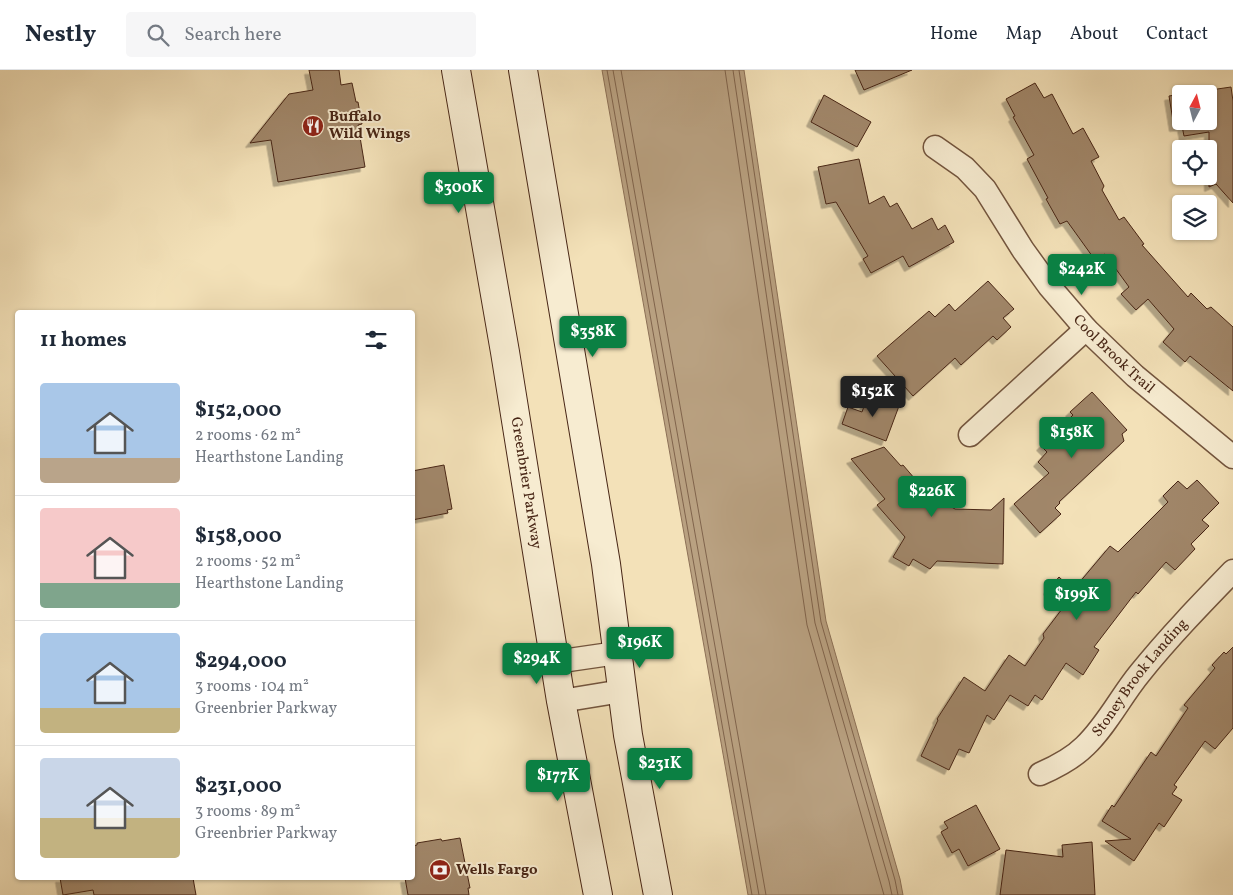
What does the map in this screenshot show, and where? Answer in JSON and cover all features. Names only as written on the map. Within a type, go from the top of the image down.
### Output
[{"type":"main road","name":"Greenbrier Parkway","points":[[456,70],[506,361],[561,701],[598,895]]},
{"type":"main road","points":[[523,70],[606,564],[628,735],[658,895]]},
{"type":"street","name":"Cool Brook Trail","points":[[935,147],[965,168],[985,189],[1023,250],[1049,286],[1086,330],[1135,376],[1233,457]]},
{"type":"street","points":[[970,435],[1086,330]]},
{"type":"street","name":"Stoney Brook Landing","points":[[1040,774],[1061,764],[1085,746],[1097,733],[1136,677],[1161,646],[1233,572]]},
{"type":"street","points":[[555,662],[616,653]]},
{"type":"street","points":[[561,701],[622,691]]},
{"type":"water","points":[[602,70],[744,70],[826,621],[903,895],[748,895]]},
{"type":"building","name":"Buffalo Wild Wings","points":[[309,70],[339,70],[341,85],[352,83],[362,124],[358,125],[365,167],[278,182],[271,140],[250,143],[289,94],[313,90]]},
{"type":"building","points":[[855,70],[912,70],[864,90]]},
{"type":"building","points":[[1035,83],[1044,98],[1052,94],[1073,134],[1083,128],[1099,157],[1091,161],[1104,186],[1102,190],[1119,220],[1124,217],[1144,244],[1142,245],[1188,297],[1191,293],[1207,309],[1211,307],[1233,327],[1233,391],[1190,356],[1185,362],[1163,342],[1174,329],[1148,299],[1136,310],[1121,294],[1129,287],[1105,254],[1095,260],[1067,221],[1060,224],[1027,159],[1034,155],[1013,117],[1015,116],[1006,99]]},
{"type":"building","points":[[1231,87],[1233,101],[1233,203],[1217,185],[1217,140],[1209,140],[1209,132],[1184,136],[1183,130],[1218,130],[1218,89]]},
{"type":"building","points":[[824,95],[871,122],[857,147],[811,122]]},
{"type":"building","points":[[1169,96],[1172,96],[1172,115]]},
{"type":"building","points":[[859,159],[869,204],[884,196],[890,207],[897,203],[912,229],[932,218],[938,230],[945,225],[954,242],[909,267],[903,256],[871,273],[863,259],[868,256],[836,202],[826,204],[818,167]]},
{"type":"building","points":[[988,281],[1014,309],[1003,318],[1011,327],[997,340],[993,336],[961,365],[955,358],[913,396],[877,356],[929,311],[935,317],[949,304],[955,311]]},
{"type":"building","points":[[1092,392],[1127,430],[1122,434],[1124,441],[1059,502],[1055,508],[1061,514],[1040,533],[1014,504],[1049,473],[1038,462],[1047,452],[1041,446],[1073,415],[1070,412]]},
{"type":"building","points":[[868,395],[899,406],[886,441],[842,424],[848,407],[862,412]]},
{"type":"building","points":[[884,447],[901,466],[903,465],[927,493],[955,509],[991,510],[1004,498],[1003,564],[937,561],[930,569],[913,559],[909,566],[893,557],[905,537],[877,505],[885,499],[851,459]]},
{"type":"building","points":[[444,465],[452,509],[447,510],[448,513],[415,519],[415,470]]},
{"type":"building","points":[[1197,480],[1219,503],[1202,520],[1209,526],[1191,544],[1195,549],[1175,570],[1166,562],[1138,594],[1136,592],[1094,647],[1099,650],[1083,675],[1066,663],[1042,700],[1035,695],[1028,706],[1010,695],[994,720],[987,715],[969,753],[959,749],[949,770],[921,756],[937,719],[964,677],[985,691],[1009,655],[1025,666],[1044,638],[1043,634],[1065,605],[1048,590],[1059,577],[1073,590],[1110,546],[1118,552],[1168,502],[1163,496],[1178,481],[1187,489]]},
{"type":"building","points":[[1233,647],[1233,728],[1215,749],[1205,741],[1174,785],[1177,787],[1172,794],[1182,800],[1164,827],[1159,823],[1134,861],[1105,841],[1131,839],[1102,821],[1112,805],[1114,807],[1151,752],[1156,756],[1188,708],[1184,705],[1215,668],[1212,665],[1224,652],[1226,654]]},
{"type":"building","points":[[976,805],[1000,849],[968,866],[959,849],[952,853],[941,832],[948,828],[944,822]]},
{"type":"building","name":"Wells Fargo","points":[[460,838],[470,888],[468,888],[469,895],[408,895],[405,880],[415,880],[415,845],[417,843],[441,839],[442,841]]},
{"type":"building","points":[[1092,842],[1095,895],[1000,895],[1006,850],[1063,857],[1062,845]]},
{"type":"building","points":[[60,880],[193,880],[196,895],[94,895],[93,890],[63,895]]},
{"type":"place","name":"Buffalo Wild Wings","points":[[313,126]]},
{"type":"place","name":"Wells Fargo","points":[[440,870]]}]
